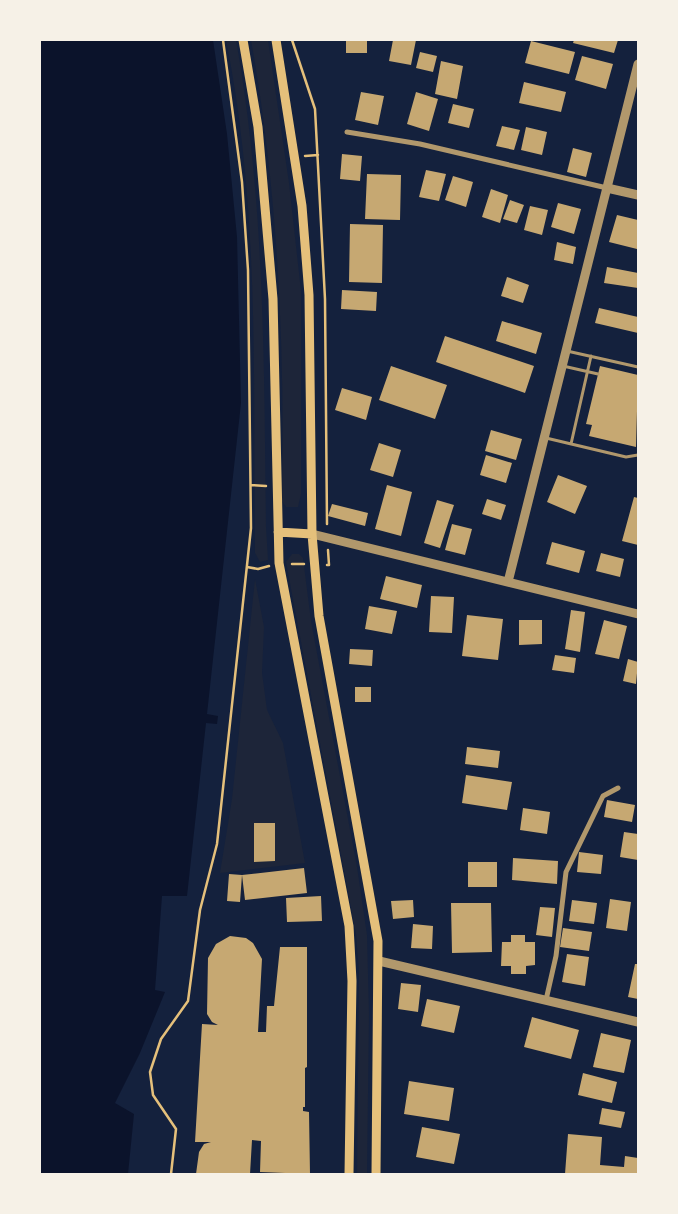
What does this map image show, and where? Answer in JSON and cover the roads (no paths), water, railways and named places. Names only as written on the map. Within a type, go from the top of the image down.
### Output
[{"type":"main road","points":[[243,40],[261,159],[273,299],[280,564],[286,604],[349,926],[352,981],[349,1174]]},
{"type":"main road","points":[[276,40],[302,206],[309,295],[312,534],[319,616],[376,932],[379,961],[376,1174]]},
{"type":"main road","points":[[278,532],[312,534]]},
{"type":"street","points":[[508,582],[638,64]]},
{"type":"street","points":[[347,132],[420,144],[638,195]]},
{"type":"street","points":[[312,534],[638,614]]},
{"type":"street","points":[[546,1000],[556,956],[566,872],[599,802],[603,796],[618,788]]},
{"type":"street","points":[[379,961],[638,1022]]},
{"type":"lane","points":[[566,350],[638,367]]},
{"type":"lane","points":[[571,444],[591,356]]},
{"type":"lane","points":[[562,366],[598,374]]},
{"type":"lane","points":[[544,438],[626,457],[638,455]]}]
